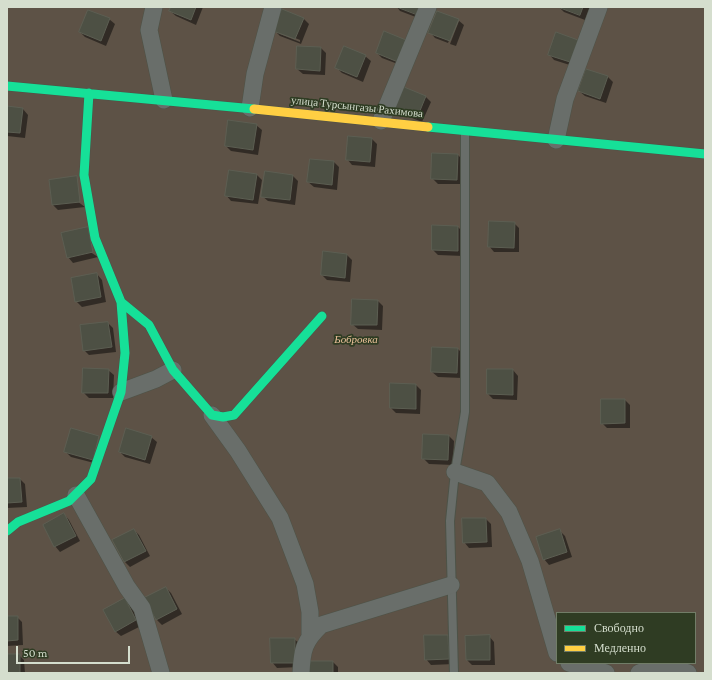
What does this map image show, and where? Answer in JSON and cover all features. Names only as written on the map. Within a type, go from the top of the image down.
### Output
[{"type":"street","points":[[154,7],[149,30],[164,100]]},
{"type":"street","points":[[250,108],[255,74],[273,7]]},
{"type":"street","points":[[381,121],[428,7]]},
{"type":"street","points":[[556,140],[565,99],[599,7]]},
{"type":"street","name":"улица Турсынгазы Рахимова","points":[[7,86],[250,108],[556,140],[655,147],[705,154]]},
{"type":"street","points":[[7,531],[18,522],[69,501],[91,479],[121,392],[125,353],[121,302],[96,238],[84,175],[89,93]]},
{"type":"street","points":[[121,302],[149,324],[173,370],[212,415],[238,451],[280,518],[305,584],[310,612],[310,635]]},
{"type":"street","points":[[212,415],[223,417],[234,415],[322,316]]},
{"type":"street","points":[[121,392],[156,379],[173,370]]},
{"type":"street","points":[[455,472],[487,483],[509,512],[530,561],[556,650]]},
{"type":"street","points":[[76,495],[127,587],[142,608],[161,673]]},
{"type":"street","points":[[301,673],[302,652],[310,635],[321,625],[451,585]]},
{"type":"street","points":[[573,664],[606,673]]},
{"type":"street","points":[[638,673],[661,665],[688,673]]},
{"type":"lane","points":[[454,673],[450,520],[455,472],[465,412],[465,130]]},
{"type":"green space","name":"Бобровка","points":[[7,7],[705,7],[705,673],[7,673]]},
{"type":"building","points":[[171,7],[196,7],[191,20],[169,11]]},
{"type":"building","points":[[397,7],[419,7],[416,14]]},
{"type":"building","points":[[558,7],[583,7],[580,15]]},
{"type":"building","points":[[282,9],[304,18],[295,39],[273,31]]},
{"type":"building","points":[[88,10],[110,18],[101,41],[79,32]]},
{"type":"building","points":[[437,11],[459,19],[450,41],[428,33]]},
{"type":"building","points":[[384,31],[406,40],[398,62],[376,53]]},
{"type":"building","points":[[556,32],[578,40],[570,62],[548,55]]},
{"type":"building","points":[[297,46],[321,47],[320,71],[296,69]]},
{"type":"building","points":[[344,46],[366,55],[357,77],[335,68]]},
{"type":"building","points":[[586,69],[608,76],[600,99],[578,91]]},
{"type":"building","points":[[404,87],[426,96],[417,118],[395,109]]},
{"type":"building","points":[[7,106],[23,108],[20,133],[7,132]]},
{"type":"building","points":[[228,120],[257,124],[253,150],[225,146]]},
{"type":"building","points":[[348,136],[372,138],[370,162],[346,160]]},
{"type":"building","points":[[432,153],[458,154],[457,180],[431,179]]},
{"type":"building","points":[[310,159],[334,161],[332,185],[307,182]]},
{"type":"building","points":[[229,170],[257,174],[253,200],[225,196]]},
{"type":"building","points":[[265,171],[293,175],[290,200],[261,197]]},
{"type":"building","points":[[77,176],[80,202],[52,205],[49,180]]},
{"type":"building","points":[[489,221],[515,222],[514,248],[488,247]]},
{"type":"building","points":[[432,225],[458,226],[458,251],[432,250]]},
{"type":"building","points":[[88,227],[93,252],[67,258],[61,233]]},
{"type":"building","points":[[323,251],[347,254],[345,278],[321,275]]},
{"type":"building","points":[[97,273],[101,297],[75,302],[71,278]]},
{"type":"building","points":[[352,299],[378,300],[377,325],[351,325]]},
{"type":"building","points":[[108,322],[112,347],[83,351],[80,325]]},
{"type":"building","points":[[432,347],[458,348],[457,373],[431,372]]},
{"type":"building","points":[[83,368],[109,369],[108,393],[82,393]]},
{"type":"building","points":[[487,369],[513,369],[513,395],[487,394]]},
{"type":"building","points":[[390,383],[416,384],[416,409],[390,408]]},
{"type":"building","points":[[601,399],[625,399],[625,423],[601,424]]},
{"type":"building","points":[[71,428],[99,436],[93,460],[64,452]]},
{"type":"building","points":[[126,428],[152,436],[145,460],[119,452]]},
{"type":"building","points":[[423,434],[449,435],[448,460],[422,459]]},
{"type":"building","points":[[7,478],[20,478],[22,502],[7,503]]},
{"type":"building","points":[[64,513],[76,536],[54,547],[43,525]]},
{"type":"building","points":[[462,518],[486,518],[487,542],[463,543]]},
{"type":"building","points":[[134,529],[146,551],[124,562],[112,540]]},
{"type":"building","points":[[560,529],[567,552],[543,560],[536,537]]},
{"type":"building","points":[[166,587],[177,609],[156,620],[144,598]]},
{"type":"building","points":[[125,598],[136,620],[115,632],[103,610]]},
{"type":"building","points":[[7,616],[18,616],[18,640],[7,641]]},
{"type":"building","points":[[424,635],[448,635],[449,659],[425,660]]},
{"type":"building","points":[[490,635],[490,660],[466,660],[465,636]]},
{"type":"building","points":[[270,638],[295,638],[295,663],[271,663]]},
{"type":"building","points":[[7,654],[20,654],[20,673],[7,673]]},
{"type":"building","points":[[309,661],[333,661],[333,673],[309,673]]},
{"type":"traffic: fast","points":[[7,86],[254,109]]},
{"type":"traffic: fast","points":[[7,531],[18,522],[69,501],[91,479],[121,392],[125,353],[121,302],[95,238],[84,175],[89,93]]},
{"type":"traffic: fast","points":[[428,127],[705,154]]},
{"type":"traffic: fast","points":[[121,302],[149,325],[173,370],[212,415],[223,417],[234,415],[322,316]]},
{"type":"traffic: slow","points":[[254,109],[428,127]]}]
